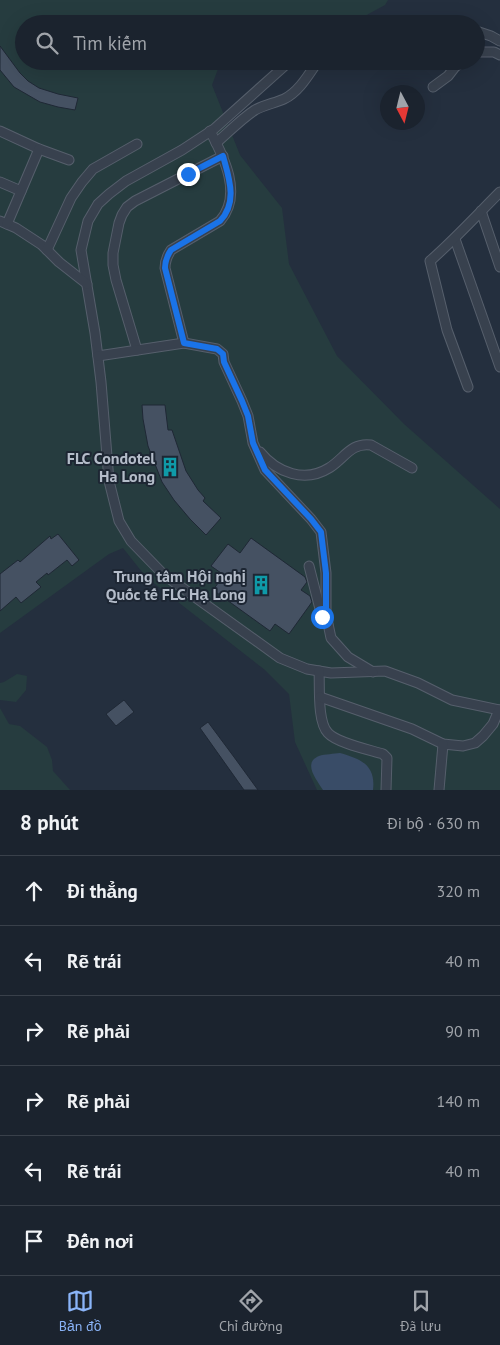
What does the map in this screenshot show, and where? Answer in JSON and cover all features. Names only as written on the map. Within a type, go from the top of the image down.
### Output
[{"type":"street","points":[[485,34],[500,41]]},
{"type":"street","points":[[485,52],[494,52],[500,55]]},
{"type":"street","points":[[280,70],[210,131],[182,150],[126,181],[98,204],[88,221],[81,250],[98,356],[109,481],[119,521],[131,541],[163,574],[280,658],[307,669],[331,673],[385,672],[418,683],[452,700],[500,710],[493,724],[475,743],[463,746],[443,744],[412,730],[320,697]]},
{"type":"street","points":[[216,143],[253,112],[291,94],[312,70]]},
{"type":"street","points":[[433,87],[453,70]]},
{"type":"street","points":[[0,131],[69,160]]},
{"type":"street","points":[[184,343],[165,262],[171,250],[220,221],[225,215],[231,200],[231,190],[223,156],[210,131]]},
{"type":"street","points":[[47,250],[71,198],[93,169],[137,144]]},
{"type":"street","points":[[39,149],[21,192],[3,222],[42,245],[59,262],[87,284]]},
{"type":"street","points":[[136,350],[113,265],[113,253],[122,214],[135,201],[223,156]]},
{"type":"street","points":[[0,182],[21,192]]},
{"type":"street","points":[[468,386],[446,330],[430,261],[455,239],[465,226],[500,192]]},
{"type":"street","points":[[481,211],[500,267]]},
{"type":"street","points":[[455,239],[500,367]]},
{"type":"street","points":[[98,356],[184,343],[217,349],[223,354],[224,362],[248,416],[253,443],[265,470],[321,532],[326,573],[326,614],[331,638],[348,657],[373,672]]},
{"type":"street","points":[[253,443],[272,465],[294,474],[307,475],[329,468],[352,448],[364,444],[371,445],[412,468]]},
{"type":"street","points":[[309,566],[322,617],[328,623]]},
{"type":"street","points":[[319,671],[322,724],[328,734],[345,742],[384,754],[387,758],[386,790]]},
{"type":"street","points":[[438,790],[443,744]]},
{"type":"green space","points":[[0,0],[388,0],[385,5],[367,15],[15,15],[15,70],[218,70],[212,85],[240,155],[282,208],[289,264],[337,356],[404,424],[500,509],[500,790],[317,790],[295,742],[289,694],[265,670],[146,577],[123,548],[109,554],[0,633]]},
{"type":"green space","points":[[17,674],[27,676],[26,690],[16,702],[0,700],[0,683]]},
{"type":"green space","points":[[0,708],[9,724],[20,726],[47,747],[52,760],[53,771],[70,790],[0,790]]},
{"type":"water","points":[[340,753],[366,764],[372,775],[373,790],[323,790],[312,772],[312,763],[319,756]]},
{"type":"building","points":[[0,46],[15,66],[15,70],[18,70],[28,81],[39,88],[78,98],[75,110],[40,102],[14,87],[0,70]]},
{"type":"building","name":"FLC Condotel Ha Long","points":[[142,405],[165,405],[168,430],[172,430],[186,471],[205,498],[203,501],[221,518],[206,535],[174,500],[162,482],[148,446]]},
{"type":"building","points":[[58,534],[79,560],[72,566],[67,560],[36,582],[41,587],[21,603],[16,597],[0,611],[0,574],[18,560],[20,562],[50,536],[51,539]]},
{"type":"building","name":"Trung tâm Hội nghị Quốc tế FLC Hạ Long","points":[[251,538],[305,577],[307,582],[301,590],[310,596],[312,602],[289,634],[275,624],[270,631],[213,590],[224,575],[211,566],[228,544],[240,553]]},
{"type":"building","points":[[124,700],[134,712],[116,726],[106,714]]},
{"type":"building","points":[[208,722],[258,790],[244,790],[200,728]]},
{"type":"place","name":"FLC Condotel Ha Long","points":[[170,467]]},
{"type":"place","name":"Trung tâm Hội nghị Quốc tế FLC Hạ Long","points":[[261,585]]},
{"type":"route","points":[[188,174],[223,156],[230,182],[231,200],[225,215],[220,221],[171,250],[165,262],[184,343],[217,349],[223,354],[224,362],[248,416],[253,443],[265,470],[321,532],[326,573],[326,614],[328,623],[322,617]]}]
